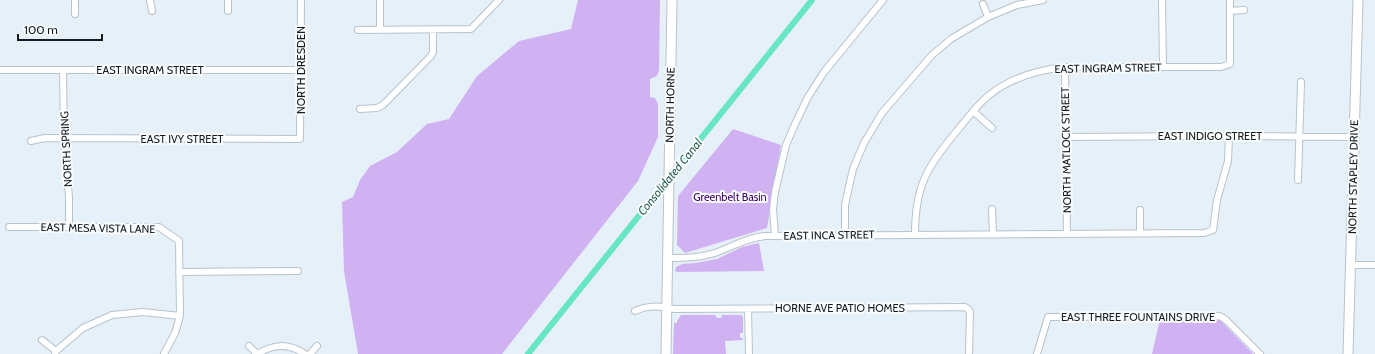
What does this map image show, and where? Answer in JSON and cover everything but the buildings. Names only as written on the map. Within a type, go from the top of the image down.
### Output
[{"type":"street","points":[[74,14],[75,0]]},
{"type":"street","points":[[150,0],[152,11]]},
{"type":"street","points":[[228,0],[228,11]]},
{"type":"street","name":"NORTH DRESDEN","points":[[300,140],[301,0]]},
{"type":"street","points":[[380,0],[380,30]]},
{"type":"street","points":[[358,30],[471,29],[499,0]]},
{"type":"street","name":"NORTH HORNE","points":[[666,354],[672,0]]},
{"type":"street","points":[[775,236],[773,209],[775,192],[786,145],[796,122],[808,97],[824,72],[883,0]]},
{"type":"street","points":[[845,235],[845,205],[853,169],[864,143],[882,113],[932,55],[951,39],[988,17],[1017,5],[1043,0]]},
{"type":"street","points":[[1162,0],[1163,67]]},
{"type":"street","points":[[1230,0],[1230,10],[1244,10]]},
{"type":"street","name":"NORTH STAPLEY DRIVE","points":[[1348,354],[1358,0]]},
{"type":"street","points":[[983,4],[988,17]]},
{"type":"street","name":"EAST INGRAM STREET","points":[[915,235],[917,204],[927,172],[941,150],[973,111],[988,96],[1013,80],[1033,73],[1065,67],[1221,67],[1230,64],[1230,10]]},
{"type":"street","points":[[360,109],[377,108],[383,105],[431,56],[433,52],[433,30]]},
{"type":"street","name":"NORTH MATLOCK STREET","points":[[1065,67],[1067,234]]},
{"type":"street","name":"EAST INGRAM STREET","points":[[0,70],[301,70]]},
{"type":"street","name":"NORTH SPRING","points":[[63,70],[64,139],[69,197],[69,227]]},
{"type":"street","points":[[1298,180],[1301,82]]},
{"type":"street","points":[[973,111],[992,128]]},
{"type":"street","name":"EAST INCA STREET","points":[[668,258],[692,258],[706,256],[748,239],[775,236],[1204,233],[1214,230],[1217,200],[1228,161],[1229,136]]},
{"type":"street","name":"EAST INDIGO STREET","points":[[1066,137],[1354,137]]},
{"type":"street","name":"EAST IVY STREET","points":[[31,141],[45,138],[300,140]]},
{"type":"street","points":[[992,209],[993,234]]},
{"type":"street","points":[[1140,210],[1140,233]]},
{"type":"street","name":"EAST MESA VISTA LANE","points":[[8,227],[159,227],[179,241],[179,272]]},
{"type":"street","points":[[1351,266],[1375,265]]},
{"type":"street","points":[[164,354],[175,333],[180,316],[179,272],[298,271]]},
{"type":"street","name":"HORNE AVE PATIO HOMES","points":[[635,311],[646,306],[674,309],[965,307],[970,312],[969,354]]},
{"type":"street","points":[[748,309],[748,354]]},
{"type":"street","points":[[42,340],[56,352],[83,328],[112,315],[143,312],[180,316]]},
{"type":"street","name":"EAST THREE FOUNTAINS DRIVE","points":[[1037,354],[1048,317],[1220,316],[1260,354]]},
{"type":"street","points":[[249,346],[257,354],[267,348],[281,346],[295,348],[305,354]]},
{"type":"street","points":[[310,354],[317,346]]},
{"type":"green space","points":[[578,0],[660,0],[659,70],[657,76],[650,79],[650,97],[655,98],[658,104],[658,137],[638,181],[502,354],[358,354],[344,271],[342,202],[353,197],[360,180],[370,166],[397,152],[427,124],[449,119],[477,76],[519,41],[571,29]]},
{"type":"green space","name":"Greenbelt Basin","points":[[733,129],[781,145],[767,228],[685,253],[677,245],[678,196]]},
{"type":"green space","points":[[759,243],[764,271],[675,271],[676,267],[682,264],[717,259],[742,247]]},
{"type":"green space","points":[[681,315],[715,315],[717,318],[721,318],[722,315],[741,315],[743,317],[743,333],[740,333],[740,338],[743,338],[743,340],[725,341],[726,354],[673,354],[674,323],[677,323]]},
{"type":"green space","points":[[1160,319],[1219,319],[1253,354],[1152,354]]},
{"type":"waterway","name":"Consolidated Canal","points":[[528,354],[812,0]]}]
